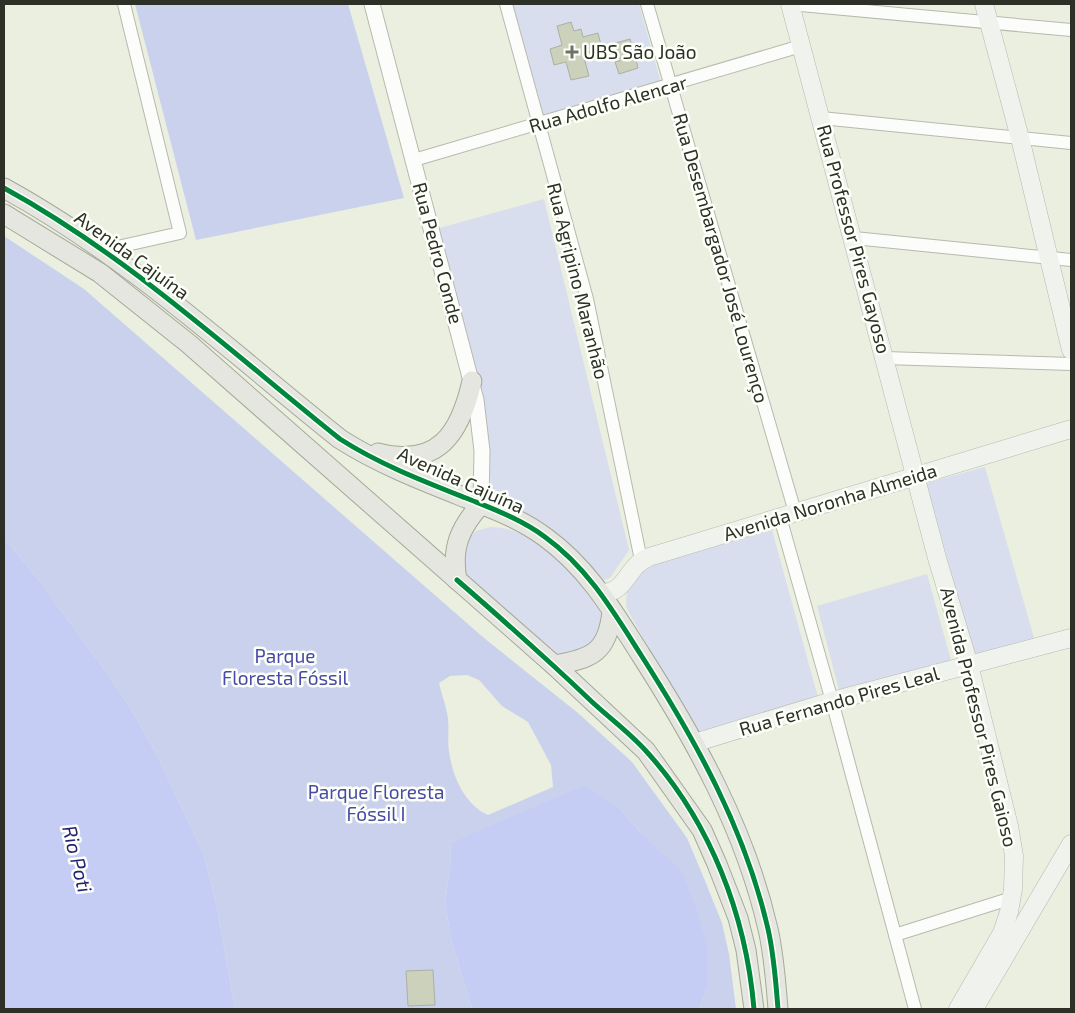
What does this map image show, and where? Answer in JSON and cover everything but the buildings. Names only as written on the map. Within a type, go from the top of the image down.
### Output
[{"type":"main road","name":"Rua Professor Pires Gayoso","points":[[790,4],[854,238],[915,476]]},
{"type":"main road","points":[[984,4],[1020,138],[1071,350]]},
{"type":"main road","name":"Avenida Cajuína","points":[[4,188],[50,214],[104,250],[159,291],[349,445],[391,466],[513,518],[544,536],[577,563],[602,592],[612,611],[664,690],[730,812],[755,884],[768,930],[778,1009]]},
{"type":"main road","name":"Avenida Cajuína","points":[[4,214],[100,273],[189,344],[554,664],[646,751],[702,830],[738,918],[746,950],[754,1009]]},
{"type":"main road","points":[[349,445],[397,456],[411,457],[432,451],[446,441],[456,428],[466,407],[472,381]]},
{"type":"main road","name":"Avenida Noronha Almeida","points":[[641,560],[1071,429]]},
{"type":"main road","name":"Avenida Professor Pires Gaioso","points":[[915,476],[969,665],[1010,826],[1014,856],[1012,898],[1002,933],[958,1009]]},
{"type":"main road","points":[[457,580],[455,560],[458,542],[465,522],[481,504]]},
{"type":"main road","points":[[602,592],[613,592],[622,585],[633,566],[641,560]]},
{"type":"main road","points":[[554,664],[575,662],[598,650],[607,638],[612,611]]},
{"type":"main road","name":"Rua Fernando Pires Leal","points":[[694,743],[832,701],[1071,638]]},
{"type":"main road","points":[[974,1009],[1071,844]]},
{"type":"street","points":[[104,250],[180,232],[124,4]]},
{"type":"street","name":"Rua Pedro Conde","points":[[372,4],[472,381],[481,443],[481,504]]},
{"type":"street","name":"Rua Agripino Maranhão","points":[[506,4],[587,299],[641,560]]},
{"type":"street","name":"Rua Desembargador José Lourenço","points":[[647,4],[787,515],[832,701],[915,1009]]},
{"type":"street","points":[[790,4],[1071,30]]},
{"type":"street","name":"Rua Adolfo Alencar","points":[[414,160],[801,46]]},
{"type":"street","points":[[821,118],[1071,143]]},
{"type":"street","points":[[854,238],[1071,260]]},
{"type":"street","points":[[885,358],[1071,364]]},
{"type":"street","points":[[895,935],[1012,898]]},
{"type":"shaded area","points":[[510,4],[639,4],[661,83],[540,117]]},
{"type":"shaded area","points":[[544,199],[629,550],[610,578],[603,580],[499,508],[491,489],[488,444],[436,229]]},
{"type":"shaded area","points":[[985,467],[1035,641],[975,657],[926,483]]},
{"type":"shaded area","points":[[490,527],[519,533],[533,540],[557,558],[587,591],[598,605],[603,617],[601,628],[590,650],[557,657],[461,574],[466,541],[476,531]]},
{"type":"shaded area","points":[[772,530],[819,701],[695,733],[626,607],[627,589],[638,569]]},
{"type":"shaded area","points":[[927,574],[952,664],[840,694],[817,606]]},
{"type":"green space","points":[[135,4],[348,4],[404,198],[196,240]]},
{"type":"green space","name":"Parque Floresta Fóssil","points":[[4,236],[84,289],[484,638],[578,713],[632,762],[687,838],[701,871],[722,923],[729,954],[736,1009],[699,1009],[707,987],[640,832],[620,809],[486,829],[451,843],[450,869],[445,902],[451,939],[472,1009],[235,1009],[217,907],[204,855],[157,755],[131,709],[101,665],[38,579],[4,538]],"holes":[[[467,675],[479,680],[502,706],[528,722],[551,765],[553,787],[488,815],[472,804],[466,797],[453,771],[448,742],[448,718],[439,683],[450,676]]]},
{"type":"water","name":"Rio Poti","points":[[4,538],[38,579],[101,665],[131,709],[157,755],[204,855],[217,907],[235,1009],[4,1009]]},
{"type":"water","points":[[585,785],[620,809],[640,832],[682,872],[696,907],[707,945],[707,987],[699,1009],[472,1009],[451,939],[445,902],[450,869],[451,843]]},
{"type":"cycle path","points":[[4,188],[50,215],[136,274],[178,306],[340,439],[402,472],[497,510],[517,520],[545,537],[574,562],[599,591],[661,687],[699,753],[732,821],[746,856],[768,929],[778,1009]]},
{"type":"cycle path","points":[[457,580],[633,737],[669,778],[689,808],[721,871],[743,939],[754,1009]]},
{"type":"place","name":"UBS São João","points":[[572,52]]},
{"type":"park label","name":"Parque Floresta Fóssil I","points":[[376,803]]}]
